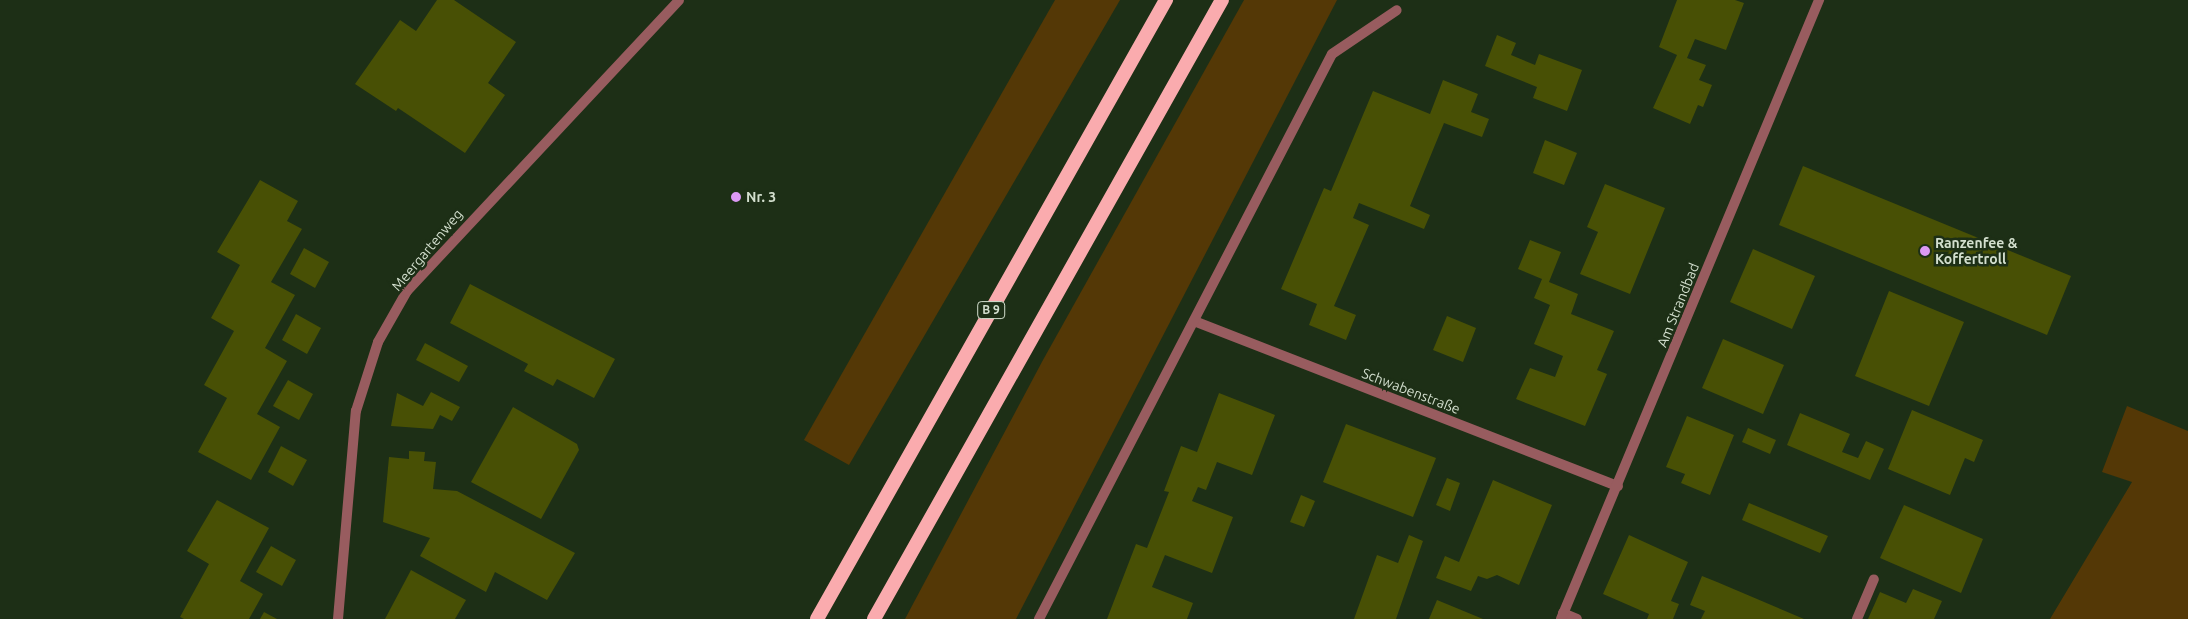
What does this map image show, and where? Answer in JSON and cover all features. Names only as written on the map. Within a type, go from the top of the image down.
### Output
[{"type":"highway","name":"B 9","points":[[816,619],[1166,0]]},
{"type":"highway","points":[[874,619],[1222,0]]},
{"type":"street","name":"Meergartenweg","points":[[338,619],[356,410],[378,342],[413,284],[679,0]]},
{"type":"street","name":"Am Strandbad","points":[[1562,616],[1618,486],[1819,0]]},
{"type":"street","points":[[1039,619],[1332,54],[1397,10]]},
{"type":"street","name":"Schwabenstraße","points":[[1194,321],[1618,486]]},
{"type":"street","points":[[1857,619],[1874,578]]},
{"type":"street","points":[[1562,616],[1577,619]]},
{"type":"shaded area","points":[[1055,0],[1120,0],[849,465],[804,440]]},
{"type":"shaded area","points":[[1244,0],[1337,0],[1016,619],[905,619],[1043,360]]},
{"type":"shaded area","points":[[2127,406],[2188,431],[2188,619],[2050,619],[2132,482],[2102,472]]},
{"type":"building","points":[[437,0],[454,0],[516,42],[488,83],[505,95],[465,153],[398,108],[396,111],[355,84],[400,20],[416,31]]},
{"type":"building","points":[[1677,0],[1735,0],[1744,3],[1726,50],[1695,39],[1687,58],[1706,65],[1699,80],[1712,85],[1703,107],[1698,105],[1690,124],[1653,108],[1677,55],[1659,47]]},
{"type":"building","points":[[1497,35],[1516,43],[1511,55],[1535,65],[1539,54],[1582,70],[1567,111],[1533,98],[1537,87],[1485,66]]},
{"type":"building","points":[[1443,80],[1478,94],[1471,112],[1489,119],[1482,137],[1444,123],[1410,206],[1430,215],[1424,229],[1359,203],[1353,218],[1369,225],[1334,306],[1356,315],[1346,340],[1309,325],[1317,304],[1281,289],[1324,188],[1331,191],[1373,91],[1430,114]]},
{"type":"building","points":[[1545,140],[1577,153],[1564,185],[1533,173]]},
{"type":"building","name":"Ranzenfee & Koffertroll","points":[[1803,166],[2071,276],[2047,335],[1779,225]]},
{"type":"building","points":[[260,180],[298,201],[287,221],[302,229],[271,282],[295,295],[265,348],[287,361],[257,414],[280,427],[251,480],[198,452],[227,398],[204,385],[234,331],[211,318],[240,265],[217,252]]},
{"type":"building","points":[[1605,184],[1665,208],[1630,294],[1580,274],[1598,232],[1587,227]]},
{"type":"building","points":[[1530,240],[1561,252],[1549,282],[1578,294],[1571,314],[1614,331],[1597,370],[1607,374],[1585,426],[1516,399],[1530,368],[1555,377],[1563,356],[1534,344],[1550,305],[1534,298],[1542,279],[1518,269]]},
{"type":"building","points":[[304,248],[329,262],[315,288],[290,274]]},
{"type":"building","points":[[1753,249],[1815,276],[1792,329],[1730,302]]},
{"type":"building","points":[[470,284],[615,359],[594,398],[557,379],[553,386],[524,371],[528,364],[450,323]]},
{"type":"building","points":[[1889,291],[1964,322],[1929,406],[1855,376]]},
{"type":"building","points":[[296,314],[321,328],[307,354],[282,340]]},
{"type":"building","points":[[1447,316],[1476,328],[1463,362],[1433,350]]},
{"type":"building","points":[[1723,339],[1784,365],[1763,414],[1702,388]]},
{"type":"building","points":[[425,343],[468,366],[459,382],[416,360]]},
{"type":"building","points":[[288,380],[313,394],[299,420],[273,406]]},
{"type":"building","points":[[431,392],[460,407],[452,421],[440,415],[433,429],[391,426],[397,393],[423,406]]},
{"type":"building","points":[[1219,393],[1275,415],[1252,475],[1217,462],[1206,490],[1198,487],[1192,501],[1233,517],[1212,573],[1165,555],[1152,587],[1193,603],[1187,619],[1107,619],[1136,544],[1147,548],[1169,492],[1164,491],[1181,446],[1197,452]]},
{"type":"building","points":[[513,407],[577,444],[579,450],[541,519],[471,482]]},
{"type":"building","points":[[1912,410],[1983,440],[1974,462],[1965,458],[1950,495],[1888,469]]},
{"type":"building","points":[[1800,413],[1850,434],[1842,452],[1858,458],[1866,441],[1884,449],[1870,480],[1787,445]]},
{"type":"building","points":[[1687,416],[1734,435],[1710,495],[1681,483],[1685,474],[1666,467]]},
{"type":"building","points":[[1346,424],[1436,458],[1413,517],[1323,482]]},
{"type":"building","points":[[1748,428],[1776,440],[1770,454],[1742,442]]},
{"type":"building","points":[[281,446],[307,460],[293,486],[268,472]]},
{"type":"building","points":[[409,451],[425,452],[424,461],[436,462],[433,489],[457,491],[575,553],[547,600],[495,572],[486,592],[420,556],[430,538],[383,522],[389,457],[409,459]]},
{"type":"building","points":[[1447,478],[1460,483],[1450,511],[1436,505]]},
{"type":"building","points":[[1493,480],[1552,505],[1519,585],[1497,575],[1487,579],[1478,576],[1471,591],[1436,578],[1445,556],[1459,562]]},
{"type":"building","points":[[1301,495],[1315,501],[1304,527],[1290,522]]},
{"type":"building","points":[[217,500],[269,528],[240,581],[263,594],[249,619],[184,619],[180,617],[209,564],[187,551]]},
{"type":"building","points":[[1749,503],[1828,536],[1820,553],[1742,520]]},
{"type":"building","points":[[1904,505],[1983,539],[1961,593],[1880,558]]},
{"type":"building","points":[[1409,535],[1423,541],[1396,619],[1354,619],[1377,555],[1398,563]]},
{"type":"building","points":[[1629,535],[1688,562],[1671,601],[1679,604],[1673,619],[1647,619],[1649,614],[1603,594]]},
{"type":"building","points":[[271,546],[296,560],[282,586],[256,572]]},
{"type":"building","points":[[411,570],[466,600],[455,619],[385,619]]},
{"type":"building","points":[[1702,576],[1804,619],[1701,619],[1705,611],[1690,605]]},
{"type":"building","points":[[1913,589],[1942,601],[1934,619],[1868,619],[1880,592],[1906,603]]},
{"type":"building","points":[[1437,600],[1483,619],[1429,619]]},
{"type":"building","points":[[264,612],[277,619],[260,619]]},
{"type":"place","name":"Nr. 3","points":[[736,197]]},
{"type":"place","name":"Ranzenfee & Koffertroll","points":[[1925,251]]}]
